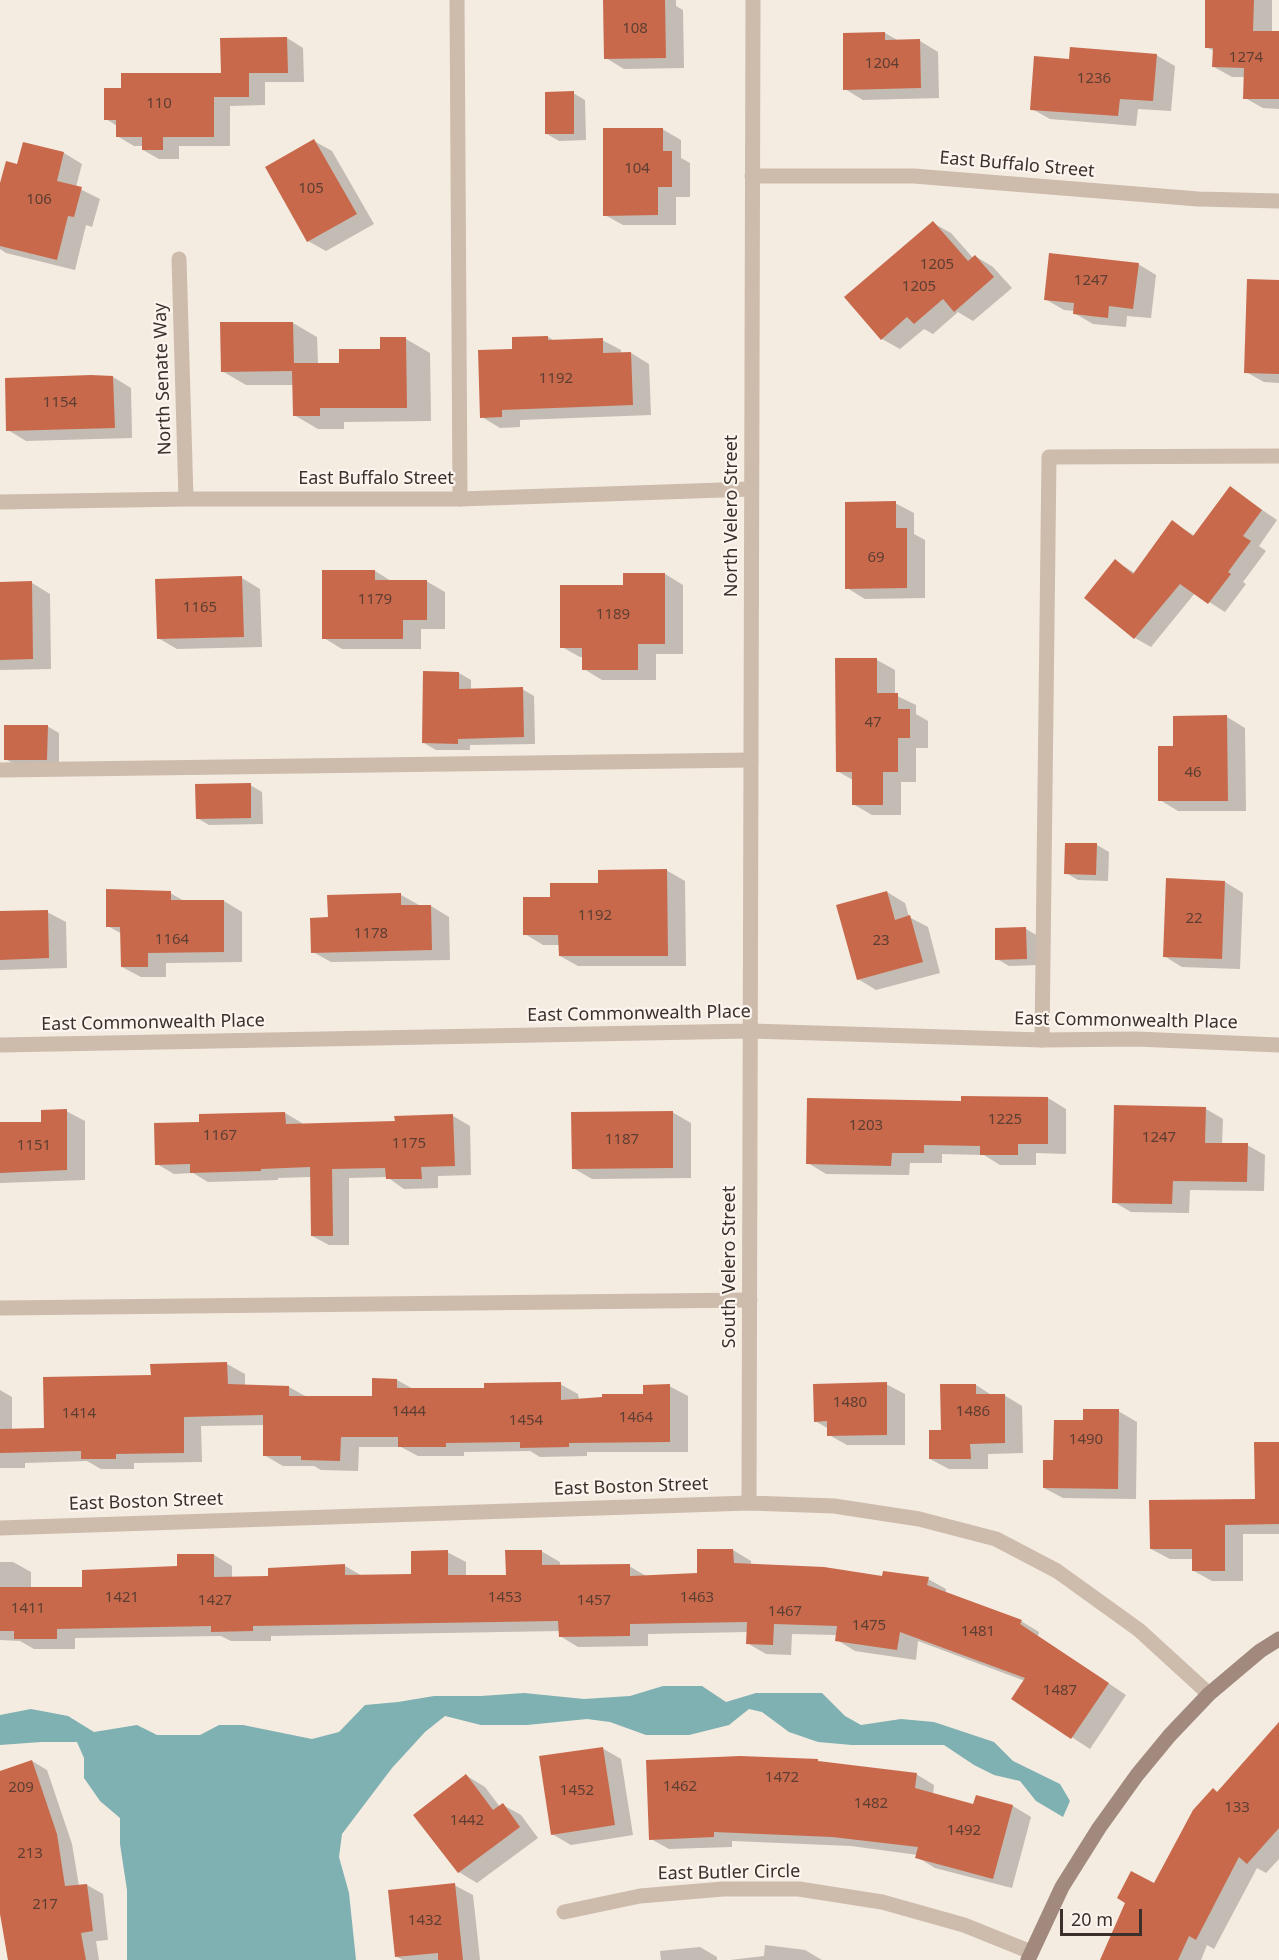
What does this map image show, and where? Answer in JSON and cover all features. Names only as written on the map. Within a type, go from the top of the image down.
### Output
[{"type":"street","points":[[456,0],[460,499]]},
{"type":"street","name":"North Velero Street","points":[[751,1031],[753,0]]},
{"type":"street","name":"East Buffalo Street","points":[[752,176],[914,176],[1198,199],[1279,201]]},
{"type":"street","name":"North Senate Way","points":[[179,259],[186,499]]},
{"type":"street","points":[[1042,1040],[1049,457],[1279,456]]},
{"type":"street","name":"East Buffalo Street","points":[[0,502],[460,499],[751,489]]},
{"type":"street","points":[[0,770],[751,760]]},
{"type":"street","name":"East Commonwealth Place","points":[[0,1045],[751,1031],[1042,1040],[1136,1039],[1279,1045]]},
{"type":"street","name":"South Velero Street","points":[[749,1503],[751,1031]]},
{"type":"street","points":[[0,1308],[750,1300]]},
{"type":"street","name":"East Boston Street","points":[[0,1527],[749,1503],[834,1506],[908,1517],[996,1539],[1057,1570],[1139,1630],[1209,1694]]},
{"type":"street","points":[[1030,1956],[1062,1887],[1099,1828],[1157,1751],[1209,1694],[1260,1651],[1279,1639]]},
{"type":"street","name":"East Butler Circle","points":[[564,1912],[640,1896],[723,1889],[799,1889],[882,1902],[964,1925],[1030,1956]]},
{"type":"water","points":[[663,1686],[702,1686],[726,1702],[756,1693],[822,1693],[845,1716],[861,1725],[901,1719],[934,1722],[994,1742],[1013,1761],[1060,1784],[1070,1801],[1063,1817],[1036,1801],[1020,1781],[994,1775],[944,1745],[852,1745],[818,1742],[789,1732],[762,1712],[749,1709],[729,1725],[689,1735],[646,1735],[610,1722],[587,1719],[527,1725],[481,1725],[445,1716],[425,1732],[392,1768],[342,1834],[339,1857],[349,1893],[356,1960],[127,1960],[127,1890],[120,1844],[120,1818],[100,1801],[84,1778],[84,1758],[77,1742],[0,1745],[0,1715],[31,1709],[68,1716],[94,1732],[137,1725],[157,1735],[200,1735],[219,1725],[243,1725],[312,1739],[339,1732],[365,1705],[434,1696],[524,1693],[584,1699],[630,1696]]},
{"type":"building","points":[[603,0],[665,0],[666,58],[604,59]]},
{"type":"building","points":[[1205,0],[1254,0],[1253,31],[1279,31],[1279,99],[1243,99],[1244,68],[1212,67],[1213,48],[1205,48]]},
{"type":"building","points":[[885,32],[885,40],[920,39],[921,88],[843,90],[843,33]]},
{"type":"building","points":[[287,37],[288,73],[249,73],[249,97],[214,97],[214,137],[163,137],[163,150],[142,150],[142,137],[116,137],[116,120],[104,120],[104,88],[121,88],[121,73],[221,73],[220,38]]},
{"type":"building","points":[[1070,47],[1157,54],[1153,101],[1120,99],[1118,116],[1030,110],[1034,56],[1069,59]]},
{"type":"building","points":[[574,91],[574,134],[545,134],[545,92]]},
{"type":"building","points":[[603,128],[663,128],[663,151],[672,151],[672,187],[658,187],[658,215],[603,216]]},
{"type":"building","points":[[314,139],[357,214],[307,242],[265,167]]},
{"type":"building","points":[[23,142],[64,152],[57,181],[82,187],[74,217],[68,216],[57,260],[0,246],[0,183],[6,161],[17,164]]},
{"type":"building","points":[[933,221],[968,261],[975,255],[994,277],[954,312],[943,299],[914,324],[907,317],[881,340],[844,297]]},
{"type":"building","points":[[1049,253],[1139,263],[1133,309],[1109,306],[1108,318],[1073,314],[1074,303],[1044,300]]},
{"type":"building","points":[[1247,279],[1279,280],[1279,374],[1244,373]]},
{"type":"building","points":[[220,322],[293,322],[294,363],[339,363],[339,349],[380,349],[380,337],[406,337],[407,408],[320,408],[320,416],[293,416],[292,371],[221,372]]},
{"type":"building","points":[[548,336],[548,340],[603,338],[603,353],[631,352],[633,405],[502,410],[502,417],[480,418],[478,350],[512,349],[512,337]]},
{"type":"building","points":[[113,376],[115,428],[6,431],[5,378]]},
{"type":"building","points":[[1230,486],[1262,510],[1243,536],[1251,541],[1228,572],[1231,574],[1208,604],[1180,584],[1134,639],[1084,598],[1115,559],[1133,574],[1172,520],[1193,536]]},
{"type":"building","points":[[896,501],[896,528],[907,528],[907,588],[845,589],[845,502]]},
{"type":"building","points":[[322,570],[375,570],[375,580],[427,580],[427,620],[403,620],[403,639],[322,639]]},
{"type":"building","points":[[623,573],[665,573],[665,644],[638,644],[638,670],[582,670],[582,648],[560,648],[560,585],[623,585]]},
{"type":"building","points":[[242,576],[244,637],[157,639],[155,579]]},
{"type":"building","points":[[32,581],[33,659],[0,660],[0,582]]},
{"type":"building","points":[[835,658],[877,658],[877,693],[898,693],[898,709],[910,709],[910,738],[898,738],[898,772],[883,772],[883,805],[852,805],[852,772],[836,772]]},
{"type":"building","points":[[423,671],[459,672],[459,689],[523,687],[524,737],[458,739],[458,744],[422,743]]},
{"type":"building","points":[[1227,715],[1228,801],[1158,801],[1158,746],[1173,746],[1173,716]]},
{"type":"building","points":[[4,725],[48,725],[47,760],[4,760]]},
{"type":"building","points":[[251,783],[251,818],[196,819],[195,784]]},
{"type":"building","points":[[1065,843],[1097,843],[1096,875],[1064,874]]},
{"type":"building","points":[[667,869],[668,956],[559,956],[558,935],[523,935],[523,897],[550,897],[550,883],[598,883],[598,870]]},
{"type":"building","points":[[1166,878],[1225,881],[1222,959],[1163,957]]},
{"type":"building","points":[[106,889],[171,891],[171,900],[224,900],[224,952],[148,953],[148,967],[121,967],[120,927],[106,927]]},
{"type":"building","points":[[887,891],[895,920],[910,915],[923,962],[857,980],[836,905]]},
{"type":"building","points":[[401,893],[401,905],[431,905],[432,950],[311,953],[310,918],[328,917],[327,895]]},
{"type":"building","points":[[48,910],[49,958],[0,960],[0,911]]},
{"type":"building","points":[[1026,927],[1027,959],[995,960],[995,928]]},
{"type":"building","points":[[961,1096],[1048,1097],[1048,1144],[1018,1144],[1018,1155],[980,1155],[980,1146],[924,1145],[924,1153],[892,1153],[891,1166],[806,1164],[807,1098],[961,1101]]},
{"type":"building","points":[[1114,1105],[1206,1107],[1205,1143],[1248,1143],[1247,1182],[1173,1181],[1172,1204],[1112,1203]]},
{"type":"building","points":[[67,1109],[67,1170],[0,1173],[0,1122],[41,1122],[41,1110]]},
{"type":"building","points":[[673,1111],[673,1168],[572,1169],[571,1112]]},
{"type":"building","points":[[285,1112],[286,1124],[395,1121],[394,1116],[453,1114],[455,1166],[421,1167],[422,1179],[386,1179],[385,1168],[332,1169],[333,1236],[311,1236],[310,1167],[190,1173],[190,1164],[155,1165],[154,1123],[199,1122],[199,1114]]},
{"type":"building","points":[[227,1362],[228,1384],[289,1386],[289,1396],[372,1396],[372,1378],[397,1379],[397,1388],[484,1388],[484,1383],[561,1382],[561,1400],[602,1397],[602,1394],[643,1394],[643,1385],[670,1384],[670,1442],[569,1443],[569,1447],[520,1448],[520,1442],[446,1443],[446,1447],[398,1447],[398,1437],[341,1437],[340,1461],[301,1460],[301,1456],[263,1456],[263,1415],[184,1417],[184,1453],[116,1454],[116,1459],[81,1459],[81,1451],[0,1453],[0,1429],[44,1428],[43,1377],[151,1375],[150,1364]]},
{"type":"building","points":[[887,1382],[887,1435],[827,1436],[827,1421],[814,1422],[813,1384]]},
{"type":"building","points":[[940,1384],[976,1384],[976,1394],[1005,1394],[1005,1443],[970,1444],[971,1459],[929,1459],[929,1430],[941,1430]]},
{"type":"building","points":[[1083,1409],[1119,1409],[1118,1489],[1043,1488],[1043,1460],[1053,1460],[1054,1420],[1083,1420]]},
{"type":"building","points":[[1254,1442],[1279,1442],[1279,1524],[1225,1525],[1225,1571],[1192,1571],[1192,1549],[1150,1549],[1149,1500],[1255,1499]]},
{"type":"building","points":[[697,1549],[733,1549],[734,1563],[824,1567],[882,1576],[883,1571],[929,1577],[927,1585],[1022,1620],[1020,1624],[1109,1683],[1071,1739],[1011,1699],[1025,1678],[900,1632],[897,1650],[835,1641],[837,1626],[774,1624],[773,1645],[746,1644],[747,1622],[630,1624],[630,1636],[559,1637],[558,1621],[253,1626],[253,1631],[211,1632],[211,1626],[57,1629],[57,1639],[14,1639],[14,1631],[0,1631],[0,1587],[82,1587],[82,1570],[177,1566],[177,1554],[214,1554],[214,1577],[268,1576],[268,1568],[345,1564],[345,1575],[411,1574],[411,1551],[448,1550],[448,1575],[506,1575],[505,1550],[542,1550],[542,1565],[630,1564],[630,1576],[697,1573]]},
{"type":"building","points":[[1279,1722],[1279,1828],[1247,1864],[1239,1857],[1196,1940],[1189,1936],[1178,1960],[1100,1960],[1125,1903],[1117,1898],[1131,1871],[1154,1883],[1193,1810],[1213,1788],[1217,1792]]},
{"type":"building","points":[[603,1747],[615,1825],[551,1835],[539,1756]]},
{"type":"building","points":[[740,1756],[818,1759],[818,1761],[917,1773],[915,1788],[973,1804],[976,1795],[1013,1805],[993,1879],[915,1858],[918,1847],[832,1837],[714,1832],[714,1837],[649,1840],[646,1760]]},
{"type":"building","points":[[32,1760],[57,1834],[65,1886],[87,1884],[93,1931],[81,1933],[86,1960],[8,1960],[0,1914],[0,1771]]},
{"type":"building","points":[[466,1774],[493,1810],[503,1803],[520,1827],[458,1873],[413,1815]]},
{"type":"building","points":[[455,1883],[463,1960],[438,1960],[438,1953],[395,1957],[388,1890]]}]
